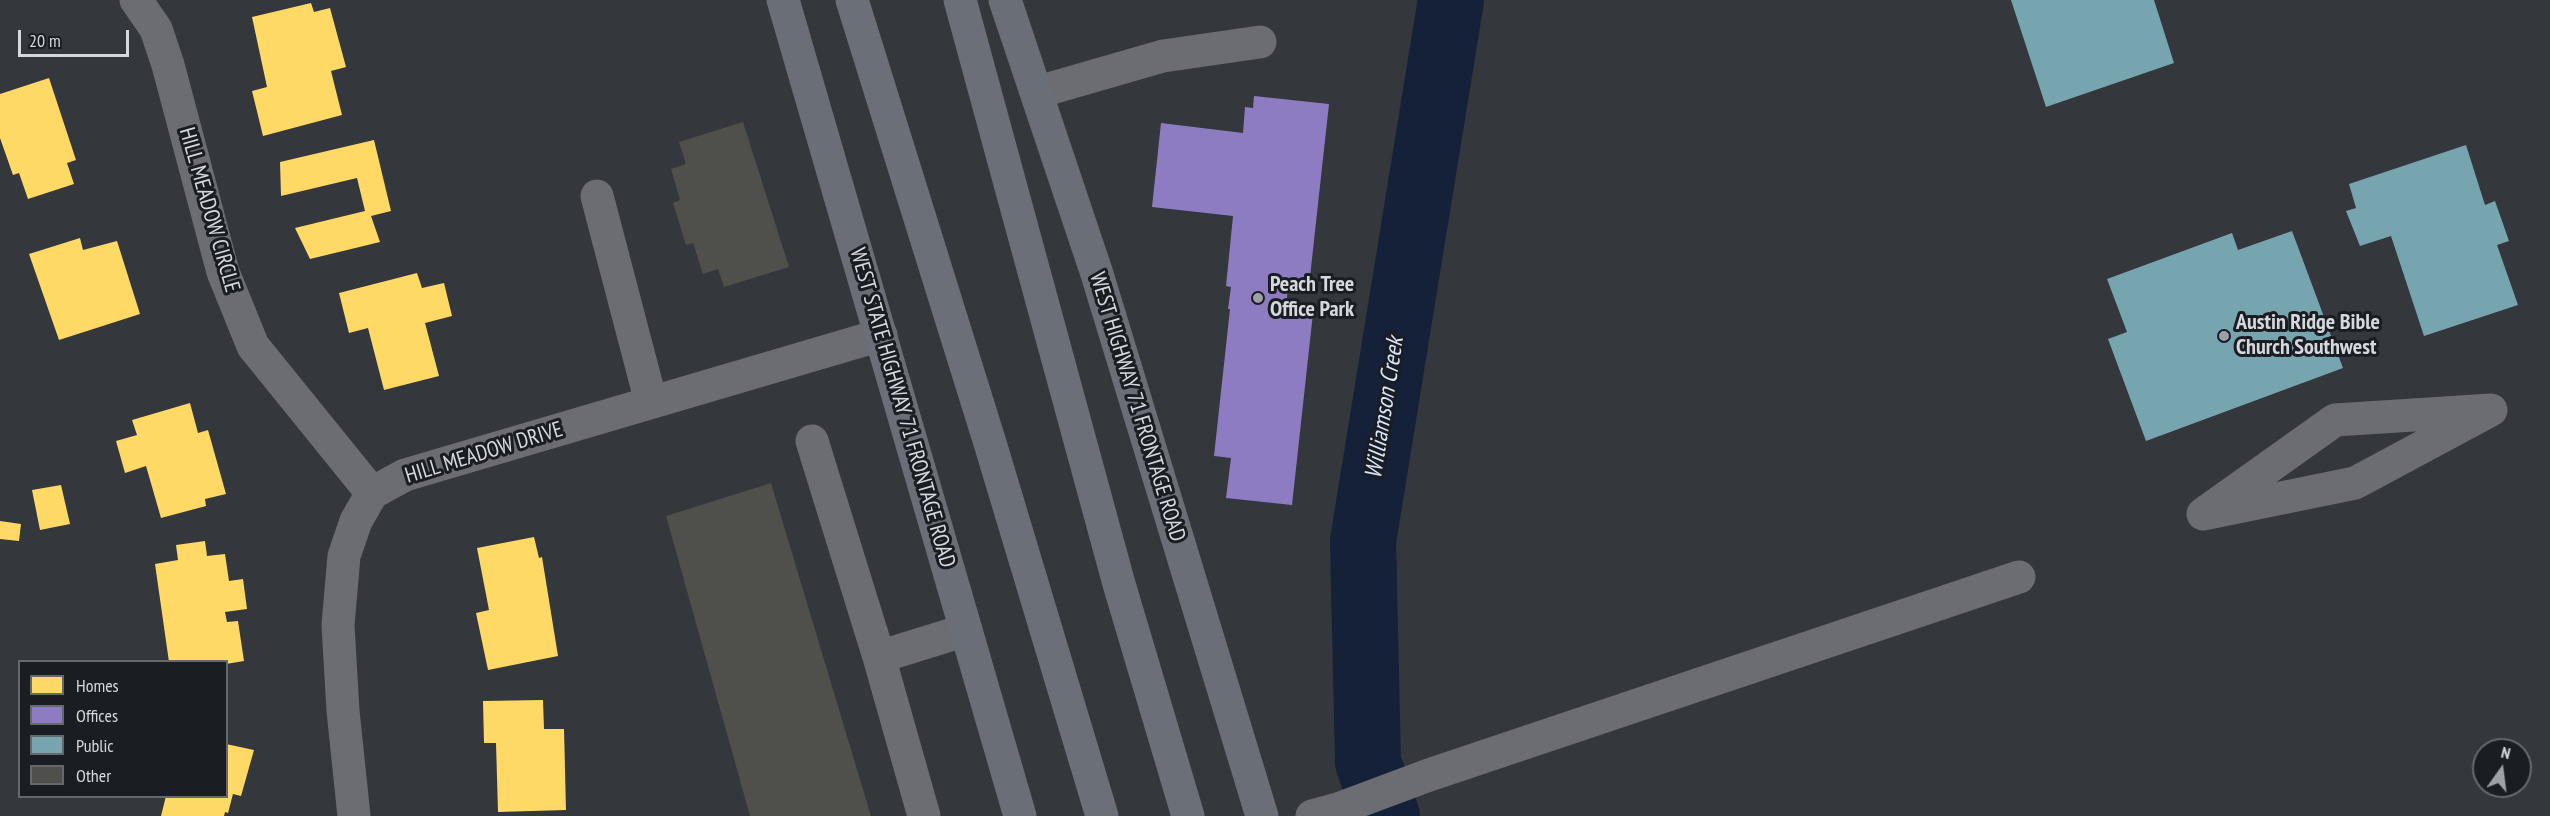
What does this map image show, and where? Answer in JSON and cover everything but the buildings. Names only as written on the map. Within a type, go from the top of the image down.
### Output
[{"type":"highway","points":[[852,0],[990,443],[1102,816]]},
{"type":"highway","points":[[960,0],[1115,572],[1188,816]]},
{"type":"main road","name":"WEST STATE HIGHWAY 71 FRONTAGE ROAD","points":[[783,0],[1020,816]]},
{"type":"main road","name":"WEST HIGHWAY 71 FRONTAGE ROAD","points":[[1005,0],[1038,92],[1097,274],[1262,816]]},
{"type":"street","name":"HILL MEADOW CIRCLE","points":[[136,0],[156,29],[168,65],[223,272],[253,346],[372,493]]},
{"type":"street","points":[[1038,92],[1163,56],[1260,42]]},
{"type":"street","points":[[597,196],[651,402]]},
{"type":"street","name":"HILL MEADOW DRIVE","points":[[372,493],[405,475],[881,335]]},
{"type":"street","points":[[2491,410],[2355,483],[2203,514],[2335,420],[2491,410]]},
{"type":"street","points":[[812,441],[879,657],[924,816]]},
{"type":"street","points":[[354,816],[343,711],[338,626],[344,556],[356,521],[372,493]]},
{"type":"street","points":[[1325,813],[1430,775],[2019,577]]},
{"type":"street","points":[[879,657],[966,630]]},
{"type":"waterway","name":"Williamson Creek","points":[[1387,816],[1368,762],[1363,541],[1451,0]]},
{"type":"place","name":"Peach Tree Office Park","points":[[1258,298]]},
{"type":"place","name":"Austin Ridge Bible Church Southwest","points":[[2224,336]]}]
